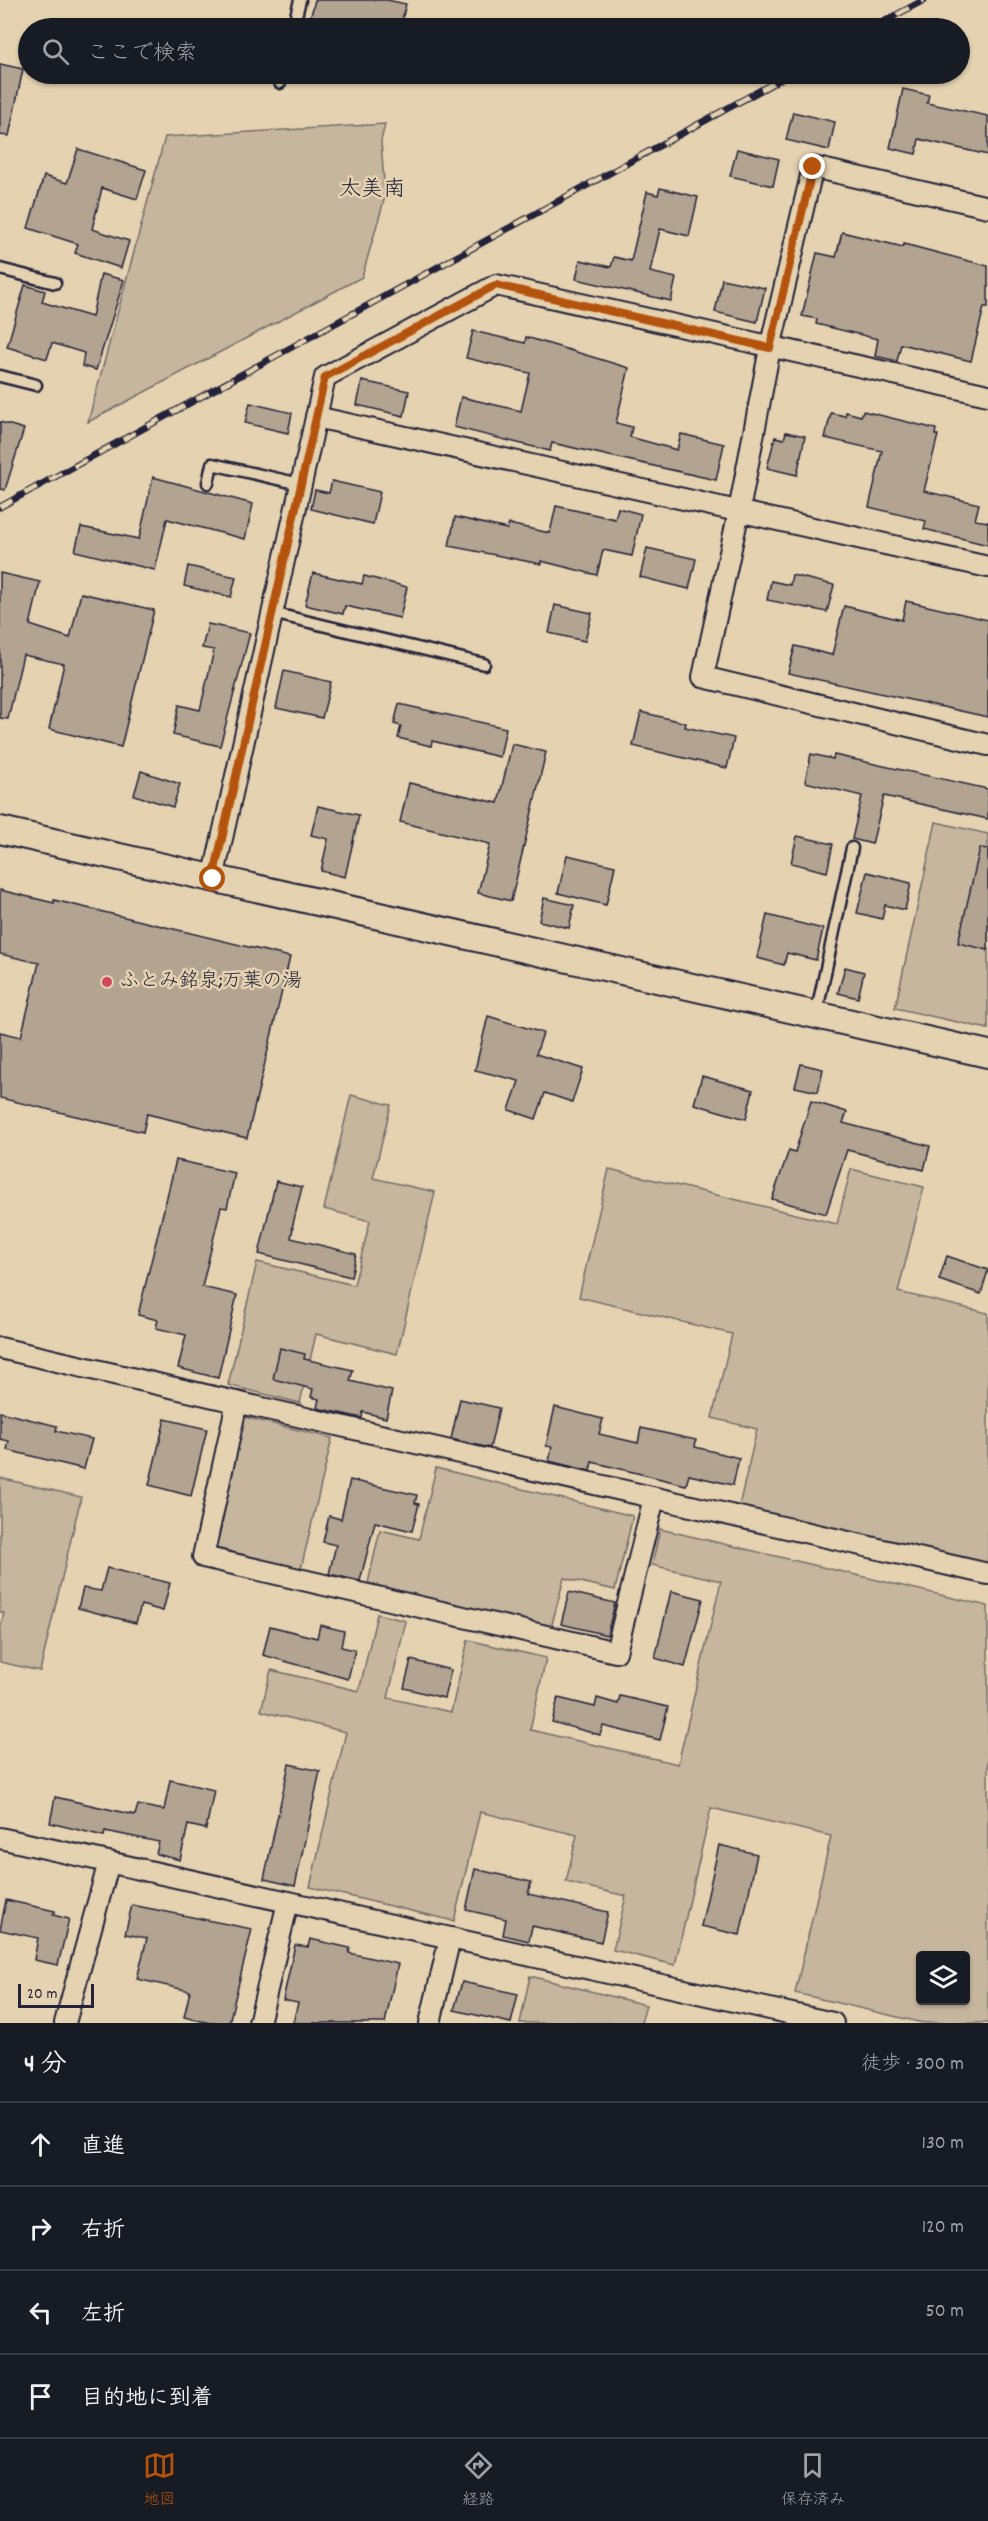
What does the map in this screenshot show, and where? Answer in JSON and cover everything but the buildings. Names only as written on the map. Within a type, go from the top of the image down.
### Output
[{"type":"street","points":[[988,207],[813,167],[770,348],[739,511],[703,677],[988,745]]},
{"type":"street","points":[[213,879],[325,377],[496,285],[988,395]]},
{"type":"street","points":[[316,417],[988,567]]},
{"type":"street","points":[[0,830],[988,1054]]},
{"type":"street","points":[[0,1348],[988,1574]]},
{"type":"street","points":[[237,1402],[203,1557],[593,1647],[616,1652],[654,1498]]},
{"type":"street","points":[[0,1838],[832,2023]]},
{"type":"street","points":[[65,2023],[109,1862]]},
{"type":"street","points":[[259,2023],[288,1902]]},
{"type":"street","points":[[430,2023],[450,1938]]},
{"type":"lane","points":[[296,18],[300,0]]},
{"type":"lane","points":[[0,269],[55,283]]},
{"type":"lane","points":[[0,376],[36,385]]},
{"type":"lane","points":[[208,483],[212,464],[300,484]]},
{"type":"lane","points":[[272,613],[484,664]]},
{"type":"lane","points":[[816,1016],[852,848]]},
{"type":"shaded area","points":[[385,124],[381,141],[385,197],[362,277],[88,422],[165,137]]},
{"type":"shaded area","points":[[936,822],[988,834],[988,1029],[895,1008]]},
{"type":"shaded area","points":[[351,1095],[391,1105],[373,1178],[435,1192],[397,1354],[316,1334],[300,1403],[228,1385],[257,1262],[354,1285],[370,1221],[324,1209]]},
{"type":"shaded area","points":[[609,1169],[837,1224],[851,1169],[924,1187],[898,1292],[988,1313],[988,1565],[739,1506],[757,1429],[712,1418],[732,1334],[579,1297]]},
{"type":"shaded area","points":[[244,1417],[332,1438],[301,1569],[212,1547]]},
{"type":"shaded area","points":[[436,1468],[633,1516],[615,1590],[564,1578],[551,1628],[368,1583],[380,1530],[419,1539]]},
{"type":"shaded area","points":[[0,1478],[81,1497],[40,1671],[0,1662],[0,1630],[4,1613],[0,1612]]},
{"type":"shaded area","points":[[660,1529],[988,1606],[988,2023],[923,2023],[795,1993],[831,1836],[711,1808],[675,1965],[613,1950],[626,1896],[566,1882],[577,1835],[480,1812],[454,1921],[310,1887],[346,1732],[261,1711],[271,1670],[359,1691],[377,1614],[406,1621],[388,1698],[451,1712],[468,1640],[546,1658],[530,1730],[678,1764],[721,1581],[652,1565]]},
{"type":"shaded area","points":[[530,1976],[646,2005],[641,2023],[520,2023]]},
{"type":"railway","points":[[891,18],[924,0]]},
{"type":"railway","points":[[0,507],[772,84]]},
{"type":"place","name":"ふとみ銘泉;万葉の湯","points":[[107,982]]},
{"type":"district","name":"太美南","points":[[372,190]]},
{"type":"route","points":[[213,879],[325,377],[496,285],[770,348],[813,167]]}]
